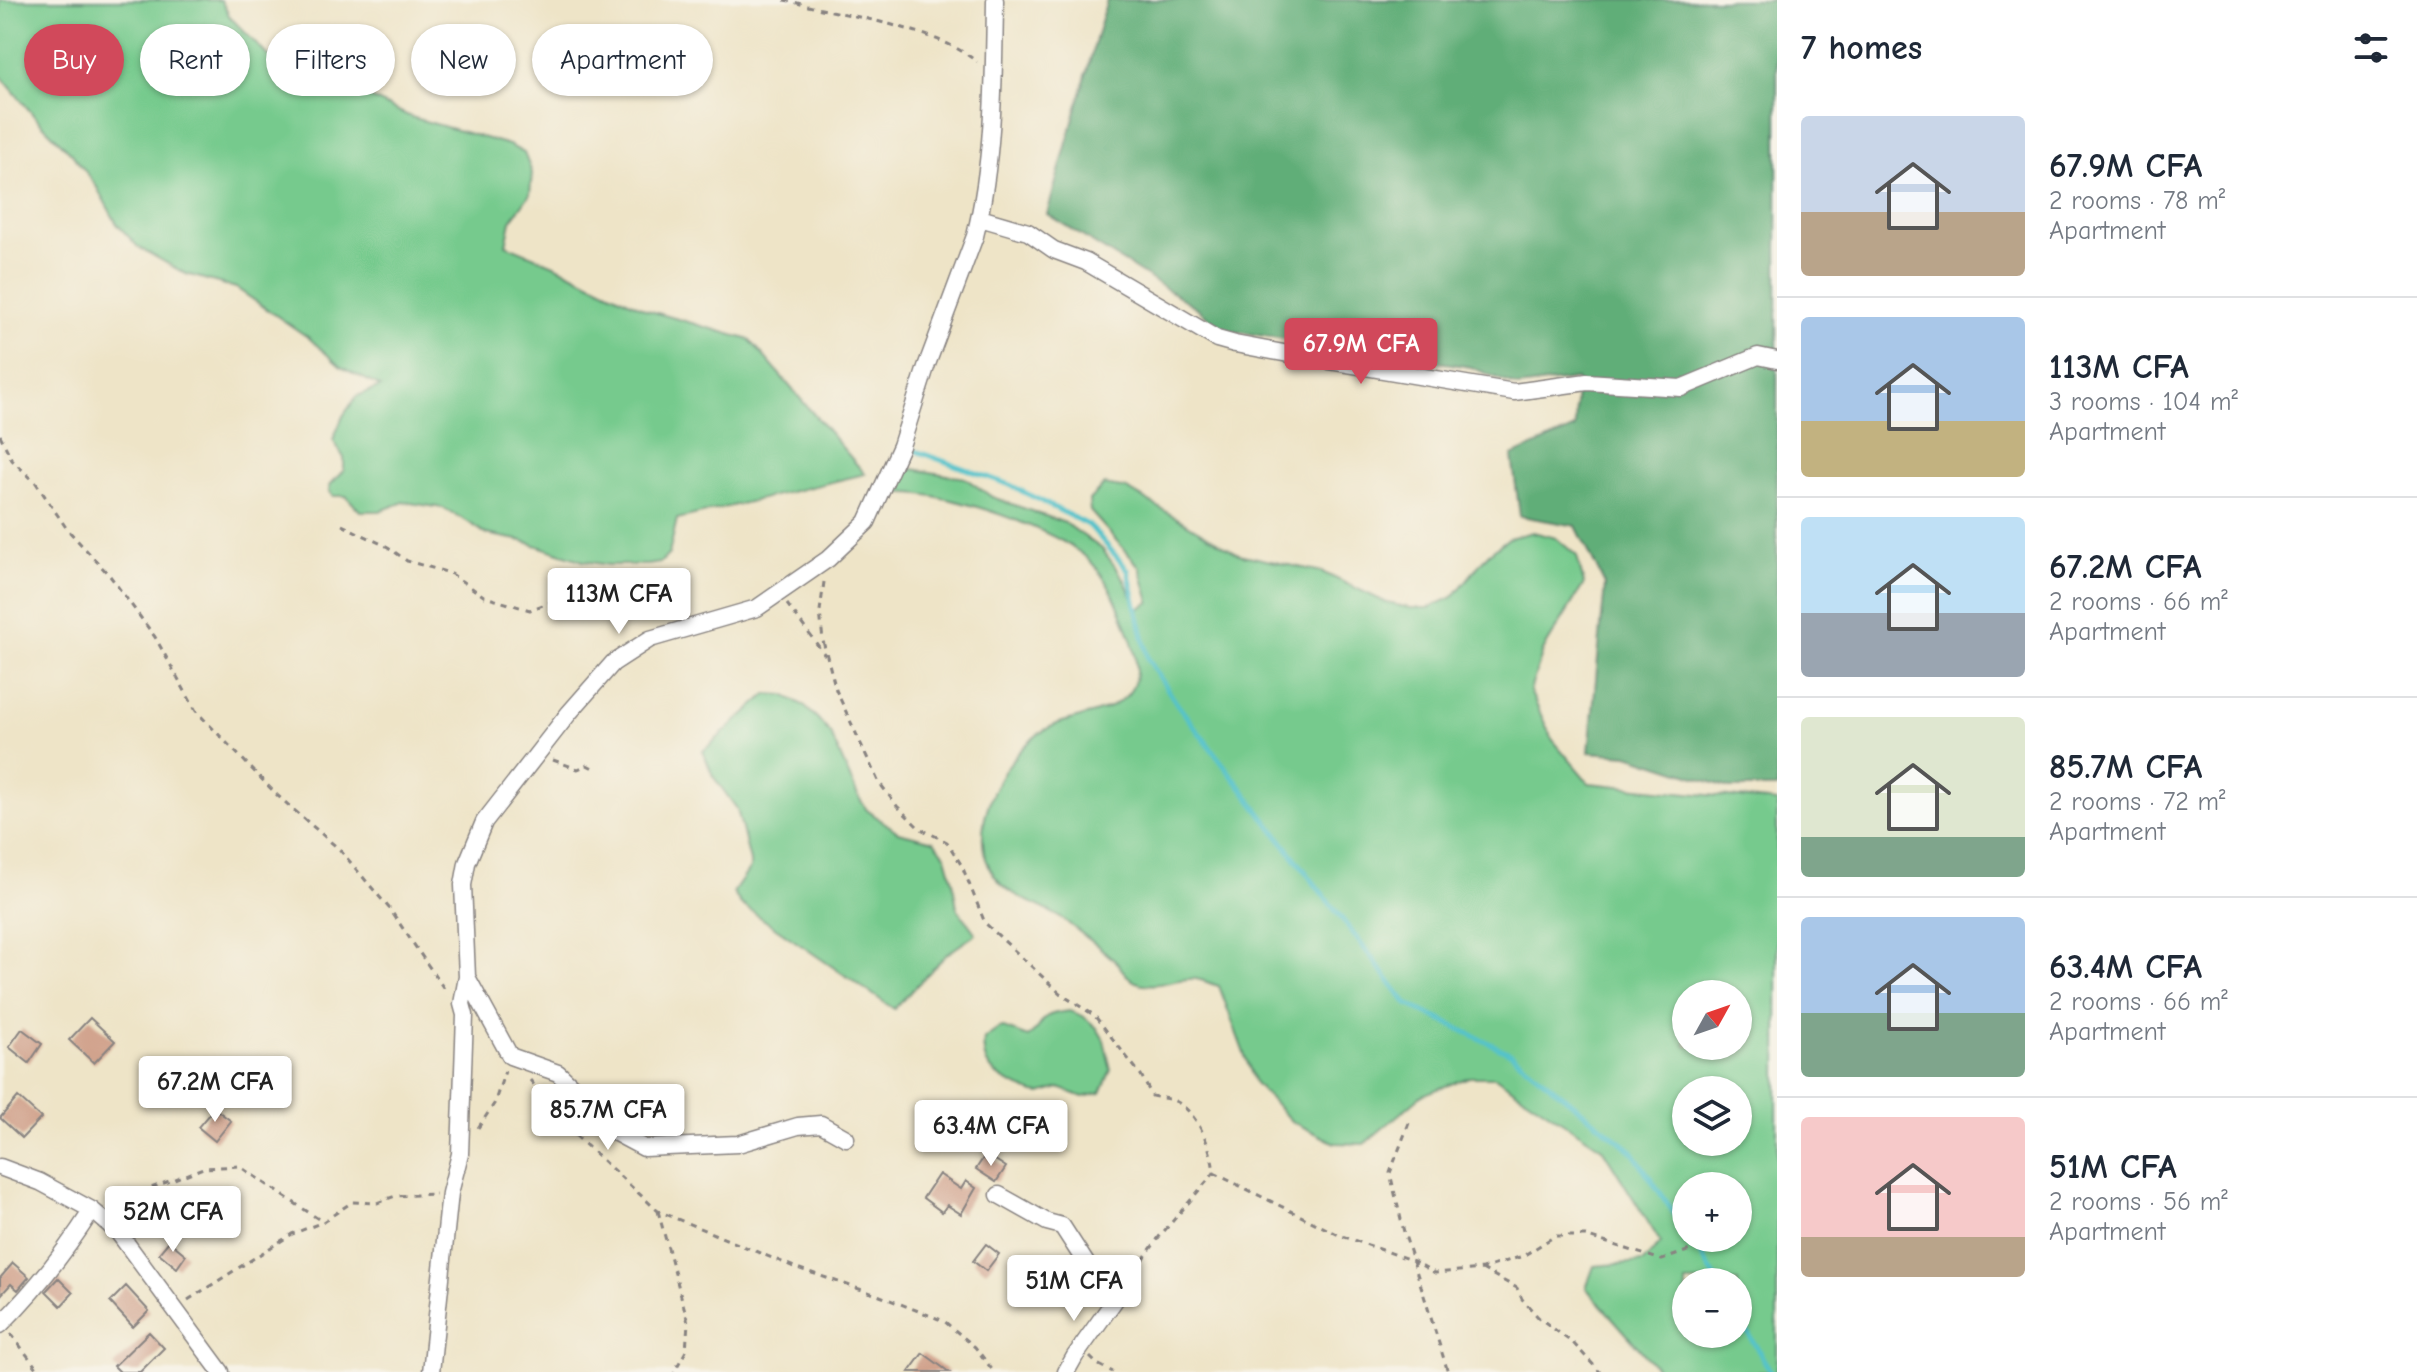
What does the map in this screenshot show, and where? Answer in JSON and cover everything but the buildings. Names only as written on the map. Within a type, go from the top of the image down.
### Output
[{"type":"street","points":[[431,1372],[450,1193],[460,1154],[465,1015],[462,1004],[467,977],[463,885],[467,863],[484,822],[497,802],[613,663],[650,639],[757,608],[828,559],[867,522],[901,446],[980,218],[994,76],[995,0]]},
{"type":"street","points":[[980,218],[1028,232],[1054,250],[1086,262],[1217,339],[1305,357],[1514,392],[1587,382],[1681,388],[1758,356],[1777,360]]},
{"type":"street","points":[[467,977],[510,1056],[558,1073],[614,1132],[644,1148],[738,1144],[798,1126],[821,1124],[846,1138]]},
{"type":"street","points":[[0,1167],[40,1182],[92,1210],[118,1232],[221,1372]]},
{"type":"street","points":[[999,1195],[1047,1222],[1062,1226],[1091,1271],[1117,1297],[1066,1372]]},
{"type":"street","points":[[1,1323],[21,1304],[74,1239],[92,1210]]},
{"type":"path","points":[[784,0],[848,13],[910,31],[972,57],[994,76]]},
{"type":"path","points":[[0,435],[12,460],[36,483],[67,529],[110,576],[155,637],[196,711],[278,796],[340,850],[389,908],[452,1000],[462,1004]]},
{"type":"path","points":[[342,525],[388,547],[407,561],[450,573],[485,597],[530,610],[558,599],[597,598],[632,605],[692,628]]},
{"type":"path","points":[[828,559],[820,611],[828,658],[836,690],[878,781],[919,828],[947,842],[962,866],[985,923],[1062,995],[1094,1015],[1141,1075],[1152,1096],[1175,1100],[1185,1107],[1212,1153],[1214,1173],[1159,1237],[1117,1297]]},
{"type":"path","points":[[781,592],[790,609],[828,658]]},
{"type":"path","points":[[542,750],[550,759],[567,766],[578,769],[587,765],[593,768]]},
{"type":"path","points":[[477,1129],[494,1104],[510,1056]]},
{"type":"path","points":[[529,1079],[576,1136],[658,1211],[794,1267],[944,1321],[975,1347],[994,1372]]},
{"type":"path","points":[[1409,1123],[1390,1173],[1448,1372]]},
{"type":"path","points":[[92,1210],[203,1168],[239,1166],[323,1222]]},
{"type":"path","points":[[1214,1173],[1339,1235],[1414,1261],[1435,1273],[1482,1269],[1523,1256],[1555,1236],[1585,1236],[1662,1260],[1684,1252]]},
{"type":"path","points":[[173,1309],[292,1234],[323,1222],[352,1202],[377,1203],[395,1196],[450,1193]]},
{"type":"path","points":[[658,1211],[688,1322],[686,1351],[674,1372]]},
{"type":"path","points":[[1482,1269],[1517,1288],[1538,1317],[1574,1344],[1600,1372]]},
{"type":"path","points":[[1,1323],[40,1372]]},
{"type":"path","points":[[1075,1356],[1091,1357],[1097,1364],[1113,1372]]},
{"type":"green space","points":[[0,0],[221,0],[237,24],[140,24],[140,96],[250,96],[250,38],[266,54],[266,96],[366,96],[411,117],[509,145],[524,153],[532,173],[530,194],[511,221],[506,245],[647,310],[750,340],[865,474],[677,519],[669,554],[660,563],[648,565],[608,565],[583,561],[523,541],[486,534],[443,508],[404,502],[380,511],[360,511],[346,496],[333,496],[329,491],[330,485],[344,470],[344,458],[333,440],[343,416],[357,396],[381,387],[341,367],[309,338],[236,288],[186,274],[138,247],[117,224],[95,184],[71,153],[0,75]]},
{"type":"green space","points":[[1107,0],[1777,0],[1777,788],[1729,788],[1628,755],[1589,752],[1605,585],[1576,526],[1520,516],[1512,456],[1575,428],[1577,379],[1518,387],[1471,367],[1224,330],[1197,308],[1047,214]]},
{"type":"green space","points":[[901,467],[965,478],[992,497],[1065,523],[1102,549],[1123,577],[1138,609],[1150,602],[1140,567],[1090,511],[1089,500],[1104,485],[1127,489],[1239,554],[1322,572],[1387,603],[1410,608],[1429,608],[1453,597],[1488,554],[1509,538],[1533,532],[1556,538],[1577,556],[1584,584],[1543,651],[1530,691],[1552,739],[1589,783],[1777,802],[1777,1372],[1660,1372],[1586,1288],[1594,1266],[1643,1262],[1661,1243],[1602,1148],[1495,1077],[1469,1077],[1422,1095],[1364,1144],[1335,1143],[1291,1121],[1255,1083],[1219,986],[1196,979],[1150,985],[1133,981],[1110,956],[1068,923],[1017,896],[995,876],[986,859],[983,840],[990,799],[999,780],[1023,748],[1043,731],[1104,709],[1128,694],[1135,681],[1134,650],[1109,588],[1098,570],[1076,550],[1055,537],[1001,515],[945,498],[901,493],[893,483],[893,476]]},
{"type":"green space","points":[[767,694],[784,695],[803,705],[818,719],[830,733],[867,810],[898,832],[934,841],[946,856],[957,908],[976,934],[947,954],[894,1009],[741,904],[733,893],[750,868],[750,861],[737,809],[713,776],[703,751]]},
{"type":"green space","points":[[1070,1011],[1083,1016],[1097,1028],[1104,1040],[1111,1070],[1101,1093],[1083,1097],[1059,1088],[1034,1093],[1005,1081],[991,1069],[986,1061],[984,1039],[1001,1027],[1028,1037],[1046,1017]]},
{"type":"waterway","points":[[902,446],[1010,485],[1090,526],[1128,570],[1148,659],[1177,704],[1407,1004],[1510,1053],[1632,1151],[1672,1210]]},
{"type":"waterway","points":[[1700,1252],[1709,1268]]},
{"type":"waterway","points":[[1752,1340],[1771,1372]]}]
